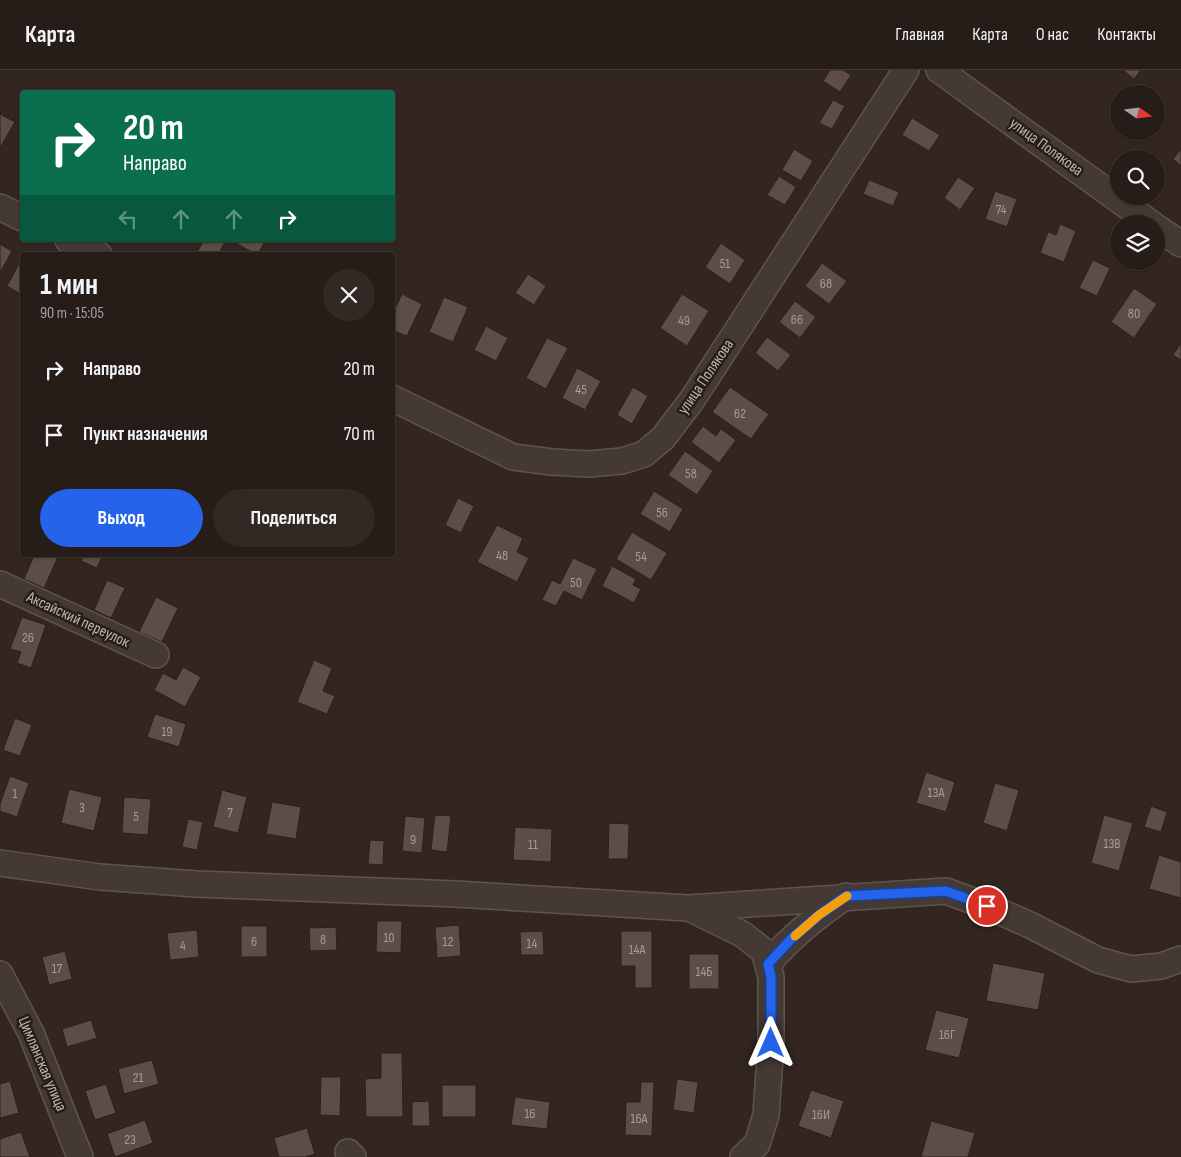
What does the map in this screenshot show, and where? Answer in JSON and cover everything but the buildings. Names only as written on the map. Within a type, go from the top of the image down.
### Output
[{"type":"street","name":"улица Полякова","points":[[395,399],[513,457],[589,464],[622,461],[644,454],[662,438],[692,400],[906,70]]},
{"type":"street","name":"улица Полякова","points":[[939,70],[1140,215]]},
{"type":"street","points":[[0,207],[20,217]]},
{"type":"street","points":[[1165,233],[1181,244]]},
{"type":"street","points":[[72,242],[93,252]]},
{"type":"street","name":"Аксайский переулок","points":[[0,584],[156,655]]},
{"type":"street","points":[[0,863],[100,877],[187,883],[455,894],[688,908],[846,896],[946,891],[1030,925],[1098,960],[1131,969],[1161,966],[1181,958]]},
{"type":"street","points":[[768,964],[792,938],[819,915],[846,896]]},
{"type":"street","points":[[688,908],[742,934],[764,951],[771,977],[771,1043],[766,1115],[757,1144],[743,1157]]},
{"type":"street","name":"Цимлянская улица","points":[[0,974],[31,1033],[80,1157]]},
{"type":"slow traffic","points":[[795,936],[819,915],[847,896]]},
{"type":"route","points":[[771,1043],[771,977],[768,964],[792,938],[819,915],[846,896],[946,891],[987,906]]}]
